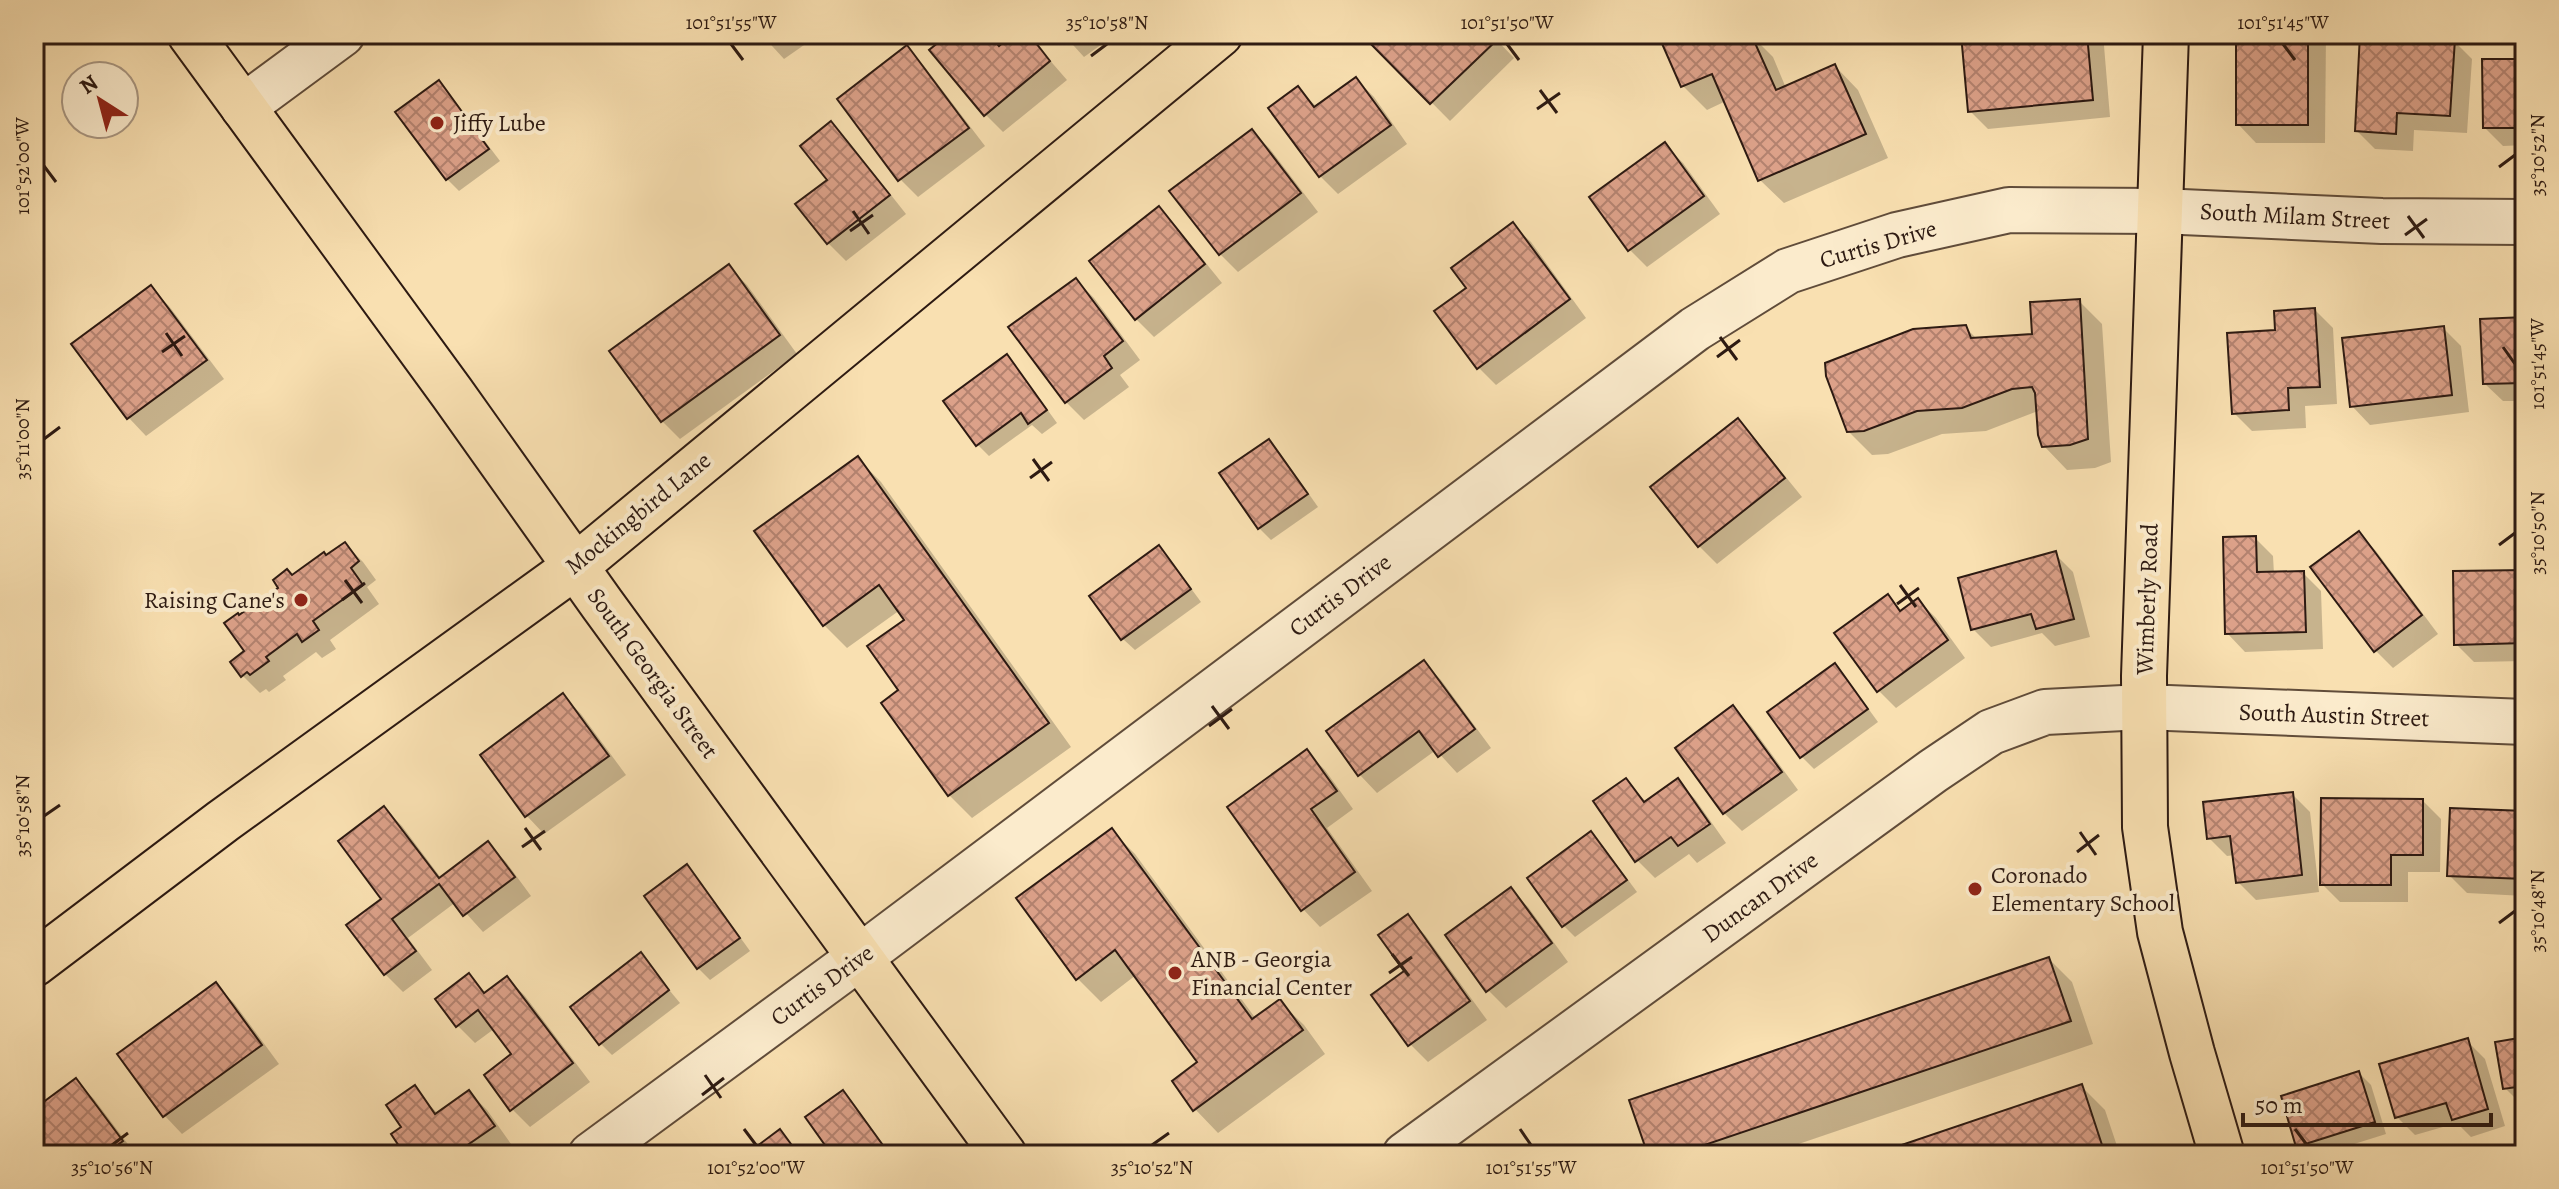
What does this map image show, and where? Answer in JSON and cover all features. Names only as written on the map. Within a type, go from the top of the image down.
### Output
[{"type":"main road","name":"South Georgia Street","points":[[190,34],[1004,1155]]},
{"type":"main road","name":"Mockingbird Lane","points":[[34,964],[223,821],[576,566],[1220,34]]},
{"type":"main road","name":"Wimberly Road","points":[[2166,34],[2143,707],[2145,827],[2160,932],[2222,1155]]},
{"type":"street","points":[[243,107],[342,34]]},
{"type":"street","name":"Curtis Drive","points":[[591,1155],[860,957],[1695,329],[1788,271],[1897,235],[2009,210],[2160,211]]},
{"type":"street","name":"South Milam Street","points":[[2160,211],[2382,221],[2525,222]]},
{"type":"street","name":"South Austin Street","points":[[2143,707],[2525,722]]},
{"type":"street","name":"Duncan Drive","points":[[1405,1155],[1991,732],[2045,712],[2143,707]]},
{"type":"building","points":[[949,34],[989,34],[999,46],[1013,34],[1029,34],[1050,61],[984,116],[929,50]]},
{"type":"building","points":[[1361,34],[1493,34],[1498,39],[1430,104]]},
{"type":"building","points":[[1672,34],[1723,34],[1726,42],[1751,34],[1776,90],[1835,64],[1866,134],[1758,181],[1712,74],[1681,87],[1660,39]]},
{"type":"building","points":[[1961,34],[2087,34],[2093,100],[1968,112]]},
{"type":"building","points":[[2236,34],[2308,34],[2308,125],[2236,125]]},
{"type":"building","points":[[2360,34],[2455,39],[2450,116],[2397,113],[2396,134],[2355,131]]},
{"type":"building","points":[[907,45],[969,128],[898,181],[837,99]]},
{"type":"building","points":[[2482,59],[2525,59],[2525,128],[2483,128]]},
{"type":"building","points":[[1356,77],[1391,125],[1319,177],[1268,108],[1298,86],[1314,107]]},
{"type":"building","name":"Jiffy Lube","points":[[439,80],[489,149],[446,180],[395,112]]},
{"type":"building","points":[[831,121],[890,195],[827,244],[795,204],[827,180],[800,146]]},
{"type":"building","points":[[1252,129],[1301,193],[1219,255],[1169,191]]},
{"type":"building","points":[[1665,142],[1704,196],[1628,251],[1589,197]]},
{"type":"building","points":[[1159,206],[1205,264],[1135,320],[1089,261]]},
{"type":"building","points":[[1513,222],[1570,299],[1477,369],[1434,311],[1466,288],[1451,268]]},
{"type":"building","points":[[729,264],[780,335],[661,422],[609,351]]},
{"type":"building","points":[[1076,278],[1123,341],[1104,356],[1112,368],[1065,403],[1008,327]]},
{"type":"building","points":[[151,285],[207,360],[127,419],[71,344]]},
{"type":"building","points":[[2080,299],[2088,439],[2070,445],[2042,447],[2032,387],[2012,389],[1962,408],[1917,411],[1864,431],[1847,432],[1826,376],[1825,363],[1913,329],[1966,325],[1971,338],[2032,334],[2030,302]]},
{"type":"building","points":[[2315,308],[2320,387],[2288,388],[2289,410],[2232,414],[2227,333],[2275,330],[2274,311]]},
{"type":"building","points":[[2525,317],[2525,383],[2483,384],[2480,319]]},
{"type":"building","points":[[2444,326],[2452,395],[2350,407],[2342,338]]},
{"type":"building","points":[[1007,354],[1047,410],[1028,424],[1021,413],[976,446],[943,401]]},
{"type":"building","points":[[1738,418],[1785,478],[1698,547],[1650,487]]},
{"type":"building","points":[[1269,439],[1308,494],[1258,529],[1219,473]]},
{"type":"building","points":[[858,456],[1049,723],[948,796],[881,703],[898,690],[867,646],[904,620],[879,585],[823,626],[754,531]]},
{"type":"building","points":[[2359,531],[2422,615],[2374,652],[2310,567]]},
{"type":"building","points":[[2256,536],[2257,572],[2304,571],[2306,632],[2225,634],[2223,537]]},
{"type":"building","name":"Raising Cane's","points":[[345,542],[359,561],[351,568],[363,585],[313,621],[319,630],[302,642],[297,634],[266,657],[269,661],[250,675],[247,672],[241,677],[230,662],[244,651],[224,623],[278,588],[273,580],[287,569],[292,575],[324,552],[326,555]]},
{"type":"building","points":[[1159,545],[1191,589],[1121,640],[1089,596]]},
{"type":"building","points":[[2056,551],[2074,619],[2036,629],[2031,614],[1971,630],[1958,578]]},
{"type":"building","points":[[2525,570],[2525,643],[2454,645],[2453,571]]},
{"type":"building","points":[[1888,594],[1900,611],[1918,598],[1948,640],[1877,692],[1834,633]]},
{"type":"building","points":[[1424,660],[1475,729],[1438,757],[1419,731],[1358,776],[1326,731]]},
{"type":"building","points":[[1835,663],[1868,709],[1800,758],[1767,712]]},
{"type":"building","points":[[563,693],[609,756],[525,817],[480,755]]},
{"type":"building","points":[[1733,705],[1782,772],[1723,814],[1675,748]]},
{"type":"building","points":[[1307,749],[1337,791],[1311,809],[1355,872],[1301,911],[1227,807]]},
{"type":"building","points":[[1626,778],[1644,802],[1678,778],[1710,824],[1678,846],[1671,837],[1635,862],[1593,801]]},
{"type":"building","points":[[2293,792],[2302,875],[2236,883],[2230,836],[2207,839],[2203,802]]},
{"type":"building","points":[[2321,798],[2423,799],[2423,855],[2391,855],[2391,885],[2320,885]]},
{"type":"building","points":[[384,806],[439,878],[488,841],[515,877],[463,916],[439,884],[392,919],[416,951],[384,975],[346,925],[381,899],[338,841]]},
{"type":"building","points":[[2450,808],[2525,811],[2525,879],[2447,876]]},
{"type":"building","name":"ANB - Georgia Financial Center","points":[[1112,828],[1252,1019],[1280,999],[1303,1030],[1193,1111],[1172,1081],[1197,1062],[1115,950],[1076,980],[1016,898]]},
{"type":"building","points":[[1591,831],[1627,880],[1562,927],[1527,878]]},
{"type":"building","points":[[687,864],[740,938],[697,969],[644,896]]},
{"type":"building","points":[[1511,887],[1552,943],[1486,992],[1445,935]]},
{"type":"building","points":[[1408,914],[1470,1001],[1408,1046],[1371,995],[1404,971],[1378,935]]},
{"type":"building","points":[[641,952],[669,990],[599,1045],[570,1007]]},
{"type":"building","points":[[2049,957],[2071,1021],[1675,1155],[1648,1155],[1629,1100]]},
{"type":"building","points":[[469,973],[484,993],[507,976],[573,1063],[510,1111],[484,1075],[511,1054],[478,1010],[456,1027],[435,999]]},
{"type":"building","points":[[216,982],[262,1045],[163,1117],[117,1054]]},
{"type":"building","points":[[2525,1037],[2525,1086],[2503,1089],[2495,1042]]},
{"type":"building","points":[[2468,1038],[2488,1109],[2452,1120],[2446,1103],[2395,1118],[2379,1064]]},
{"type":"building","points":[[2359,1071],[2375,1122],[2296,1147],[2281,1096]]},
{"type":"building","points":[[76,1078],[123,1141],[104,1155],[34,1155],[34,1109]]},
{"type":"building","points":[[2082,1084],[2104,1151],[2091,1155],[1872,1155]]},
{"type":"building","points":[[415,1085],[435,1114],[469,1090],[495,1126],[453,1155],[405,1155],[391,1134],[401,1127],[386,1105]]},
{"type":"building","points":[[843,1090],[890,1155],[832,1155],[805,1117]]},
{"type":"building","points":[[780,1129],[799,1155],[745,1155]]},
{"type":"place","name":"Jiffy Lube","points":[[437,123]]},
{"type":"place","name":"Raising Cane's","points":[[301,600]]},
{"type":"place","name":"Coronado Elementary School","points":[[1975,889]]},
{"type":"place","name":"ANB - Georgia Financial Center","points":[[1175,973]]}]
